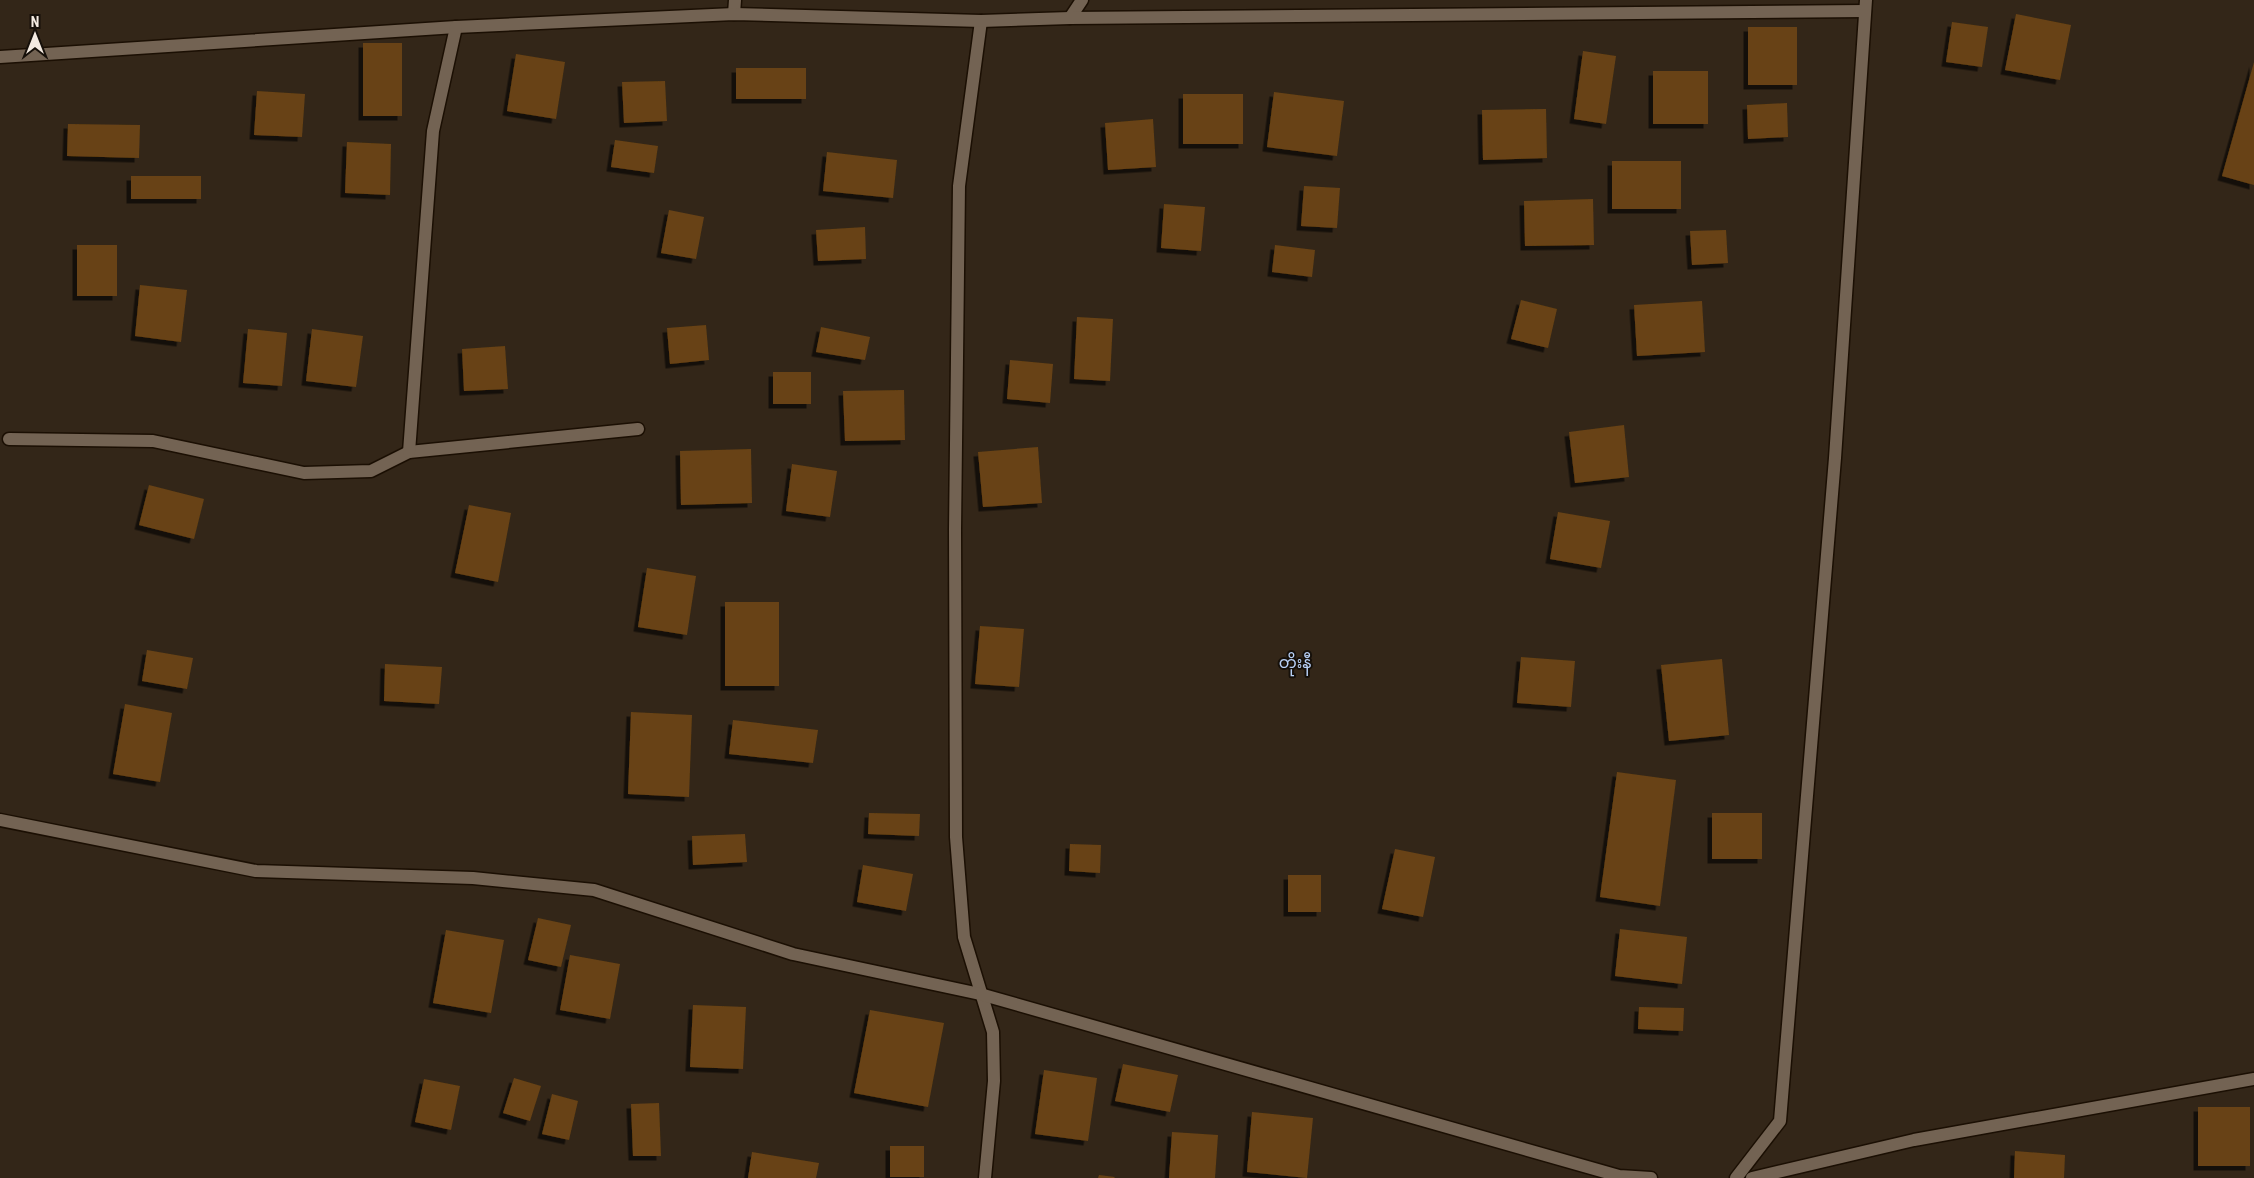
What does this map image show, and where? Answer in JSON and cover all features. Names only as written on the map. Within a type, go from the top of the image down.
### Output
[{"type":"street","points":[[734,0],[734,14]]},
{"type":"street","points":[[1070,18],[1082,0]]},
{"type":"street","points":[[0,57],[456,27],[734,14],[981,21],[1865,6],[1836,458],[1780,1121],[1736,1178]]},
{"type":"street","points":[[981,21],[959,186],[955,530],[956,837],[964,937],[980,994],[994,1032],[994,1082],[984,1178]]},
{"type":"street","points":[[409,452],[432,131],[456,27]]},
{"type":"street","points":[[9,439],[153,441],[304,473],[371,471],[409,452],[638,428]]},
{"type":"street","points":[[0,820],[256,872],[473,878],[594,890],[793,954],[980,994],[1619,1176],[1651,1178]]},
{"type":"street","points":[[1752,1178],[1914,1140],[2254,1079]]},
{"type":"building","points":[[2016,14],[2071,25],[2060,80],[2005,70]]},
{"type":"building","points":[[1952,22],[1988,27],[1982,67],[1946,62]]},
{"type":"building","points":[[1748,27],[1797,27],[1797,85],[1748,85]]},
{"type":"building","points":[[363,43],[402,43],[402,116],[363,116]]},
{"type":"building","points":[[1583,51],[1616,56],[1606,124],[1574,119]]},
{"type":"building","points":[[516,54],[565,62],[556,119],[507,111]]},
{"type":"building","points":[[2254,62],[2254,185],[2222,176]]},
{"type":"building","points":[[736,68],[806,68],[806,99],[736,99]]},
{"type":"building","points":[[1653,71],[1708,71],[1708,124],[1653,124]]},
{"type":"building","points":[[665,81],[667,121],[624,123],[622,82]]},
{"type":"building","points":[[257,91],[305,94],[302,137],[254,135]]},
{"type":"building","points":[[1274,92],[1344,101],[1337,156],[1267,147]]},
{"type":"building","points":[[1183,94],[1243,94],[1243,144],[1183,144]]},
{"type":"building","points":[[1787,103],[1788,137],[1748,139],[1747,105]]},
{"type":"building","points":[[1546,109],[1547,158],[1483,160],[1482,110]]},
{"type":"building","points":[[1153,119],[1156,167],[1108,170],[1105,123]]},
{"type":"building","points":[[68,124],[140,125],[139,158],[67,156]]},
{"type":"building","points":[[615,140],[658,146],[654,173],[611,167]]},
{"type":"building","points":[[347,142],[391,144],[390,195],[345,193]]},
{"type":"building","points":[[827,152],[897,160],[893,198],[823,191]]},
{"type":"building","points":[[1612,161],[1681,161],[1681,209],[1612,209]]},
{"type":"building","points":[[131,176],[201,176],[201,199],[131,199]]},
{"type":"building","points":[[1304,186],[1340,188],[1337,228],[1301,226]]},
{"type":"building","points":[[1593,199],[1594,245],[1525,246],[1524,201]]},
{"type":"building","points":[[1164,204],[1205,207],[1201,251],[1161,248]]},
{"type":"building","points":[[669,210],[704,217],[696,259],[661,253]]},
{"type":"building","points":[[865,227],[866,259],[818,261],[816,230]]},
{"type":"building","points":[[1726,230],[1728,263],[1692,265],[1690,231]]},
{"type":"building","points":[[77,245],[117,245],[117,296],[77,296]]},
{"type":"building","points":[[1275,245],[1315,250],[1312,277],[1272,272]]},
{"type":"building","points":[[140,285],[187,290],[181,342],[135,336]]},
{"type":"building","points":[[1521,300],[1557,309],[1548,348],[1511,339]]},
{"type":"building","points":[[1702,301],[1705,352],[1637,356],[1634,305]]},
{"type":"building","points":[[1077,317],[1113,319],[1110,381],[1074,379]]},
{"type":"building","points":[[706,325],[709,360],[670,364],[667,328]]},
{"type":"building","points":[[821,327],[870,337],[865,360],[816,352]]},
{"type":"building","points":[[248,329],[287,333],[282,386],[243,383]]},
{"type":"building","points":[[312,329],[363,336],[356,387],[306,381]]},
{"type":"building","points":[[505,346],[508,389],[464,391],[462,349]]},
{"type":"building","points":[[1010,360],[1053,364],[1050,403],[1007,399]]},
{"type":"building","points":[[773,372],[811,372],[811,404],[773,404]]},
{"type":"building","points":[[904,390],[905,440],[845,441],[843,391]]},
{"type":"building","points":[[1624,425],[1629,477],[1575,483],[1569,432]]},
{"type":"building","points":[[1038,447],[1042,503],[983,507],[978,452]]},
{"type":"building","points":[[751,449],[752,503],[681,505],[680,451]]},
{"type":"building","points":[[792,464],[837,471],[830,517],[786,511]]},
{"type":"building","points":[[149,485],[204,499],[194,539],[139,525]]},
{"type":"building","points":[[469,505],[511,513],[498,582],[455,573]]},
{"type":"building","points":[[1558,512],[1610,521],[1601,568],[1550,559]]},
{"type":"building","points":[[647,568],[696,576],[687,635],[638,627]]},
{"type":"building","points":[[725,602],[779,602],[779,686],[725,686]]},
{"type":"building","points":[[980,626],[1024,629],[1019,687],[975,684]]},
{"type":"building","points":[[147,650],[193,658],[187,689],[142,681]]},
{"type":"building","points":[[1521,657],[1575,661],[1571,707],[1517,703]]},
{"type":"building","points":[[1722,659],[1729,735],[1669,741],[1661,665]]},
{"type":"building","points":[[385,664],[442,667],[439,704],[384,701]]},
{"type":"building","points":[[125,704],[172,713],[160,782],[113,774]]},
{"type":"building","points":[[631,712],[692,715],[689,797],[628,794]]},
{"type":"building","points":[[733,720],[818,730],[813,763],[729,754]]},
{"type":"building","points":[[1617,772],[1676,780],[1660,906],[1600,897]]},
{"type":"building","points":[[869,813],[920,814],[919,836],[868,834]]},
{"type":"building","points":[[1712,813],[1762,813],[1762,859],[1712,859]]},
{"type":"building","points":[[745,834],[747,862],[693,865],[692,836]]},
{"type":"building","points":[[1070,844],[1101,845],[1100,873],[1069,871]]},
{"type":"building","points":[[1395,849],[1435,857],[1423,917],[1382,909]]},
{"type":"building","points":[[863,865],[913,874],[906,911],[857,902]]},
{"type":"building","points":[[1288,875],[1321,875],[1321,912],[1288,912]]},
{"type":"building","points":[[538,918],[571,925],[561,967],[528,960]]},
{"type":"building","points":[[1620,929],[1687,937],[1682,984],[1615,976]]},
{"type":"building","points":[[446,930],[504,940],[491,1013],[433,1003]]},
{"type":"building","points":[[570,955],[620,964],[610,1019],[560,1010]]},
{"type":"building","points":[[693,1005],[746,1007],[743,1069],[690,1067]]},
{"type":"building","points":[[1639,1007],[1684,1008],[1683,1031],[1638,1029]]},
{"type":"building","points":[[870,1010],[944,1023],[928,1107],[854,1093]]},
{"type":"building","points":[[1123,1064],[1178,1075],[1170,1112],[1115,1101]]},
{"type":"building","points":[[1044,1070],[1097,1078],[1088,1141],[1035,1134]]},
{"type":"building","points":[[514,1078],[541,1086],[530,1121],[503,1113]]},
{"type":"building","points":[[424,1079],[460,1086],[451,1130],[415,1122]]},
{"type":"building","points":[[552,1094],[578,1101],[569,1140],[542,1134]]},
{"type":"building","points":[[659,1103],[661,1156],[633,1156],[631,1104]]},
{"type":"building","points":[[2198,1107],[2250,1107],[2250,1166],[2198,1166]]},
{"type":"building","points":[[1252,1112],[1313,1118],[1307,1178],[1247,1172]]},
{"type":"building","points":[[1172,1132],[1218,1135],[1215,1178],[1169,1178]]},
{"type":"building","points":[[890,1146],[924,1146],[924,1177],[890,1177]]},
{"type":"building","points":[[2015,1151],[2065,1155],[2064,1178],[2014,1178]]},
{"type":"building","points":[[752,1152],[819,1163],[816,1178],[748,1178]]},
{"type":"building","points":[[1099,1175],[1115,1177],[1098,1178]]},
{"type":"district","name":"တိုးနီ","points":[[1295,662]]}]
